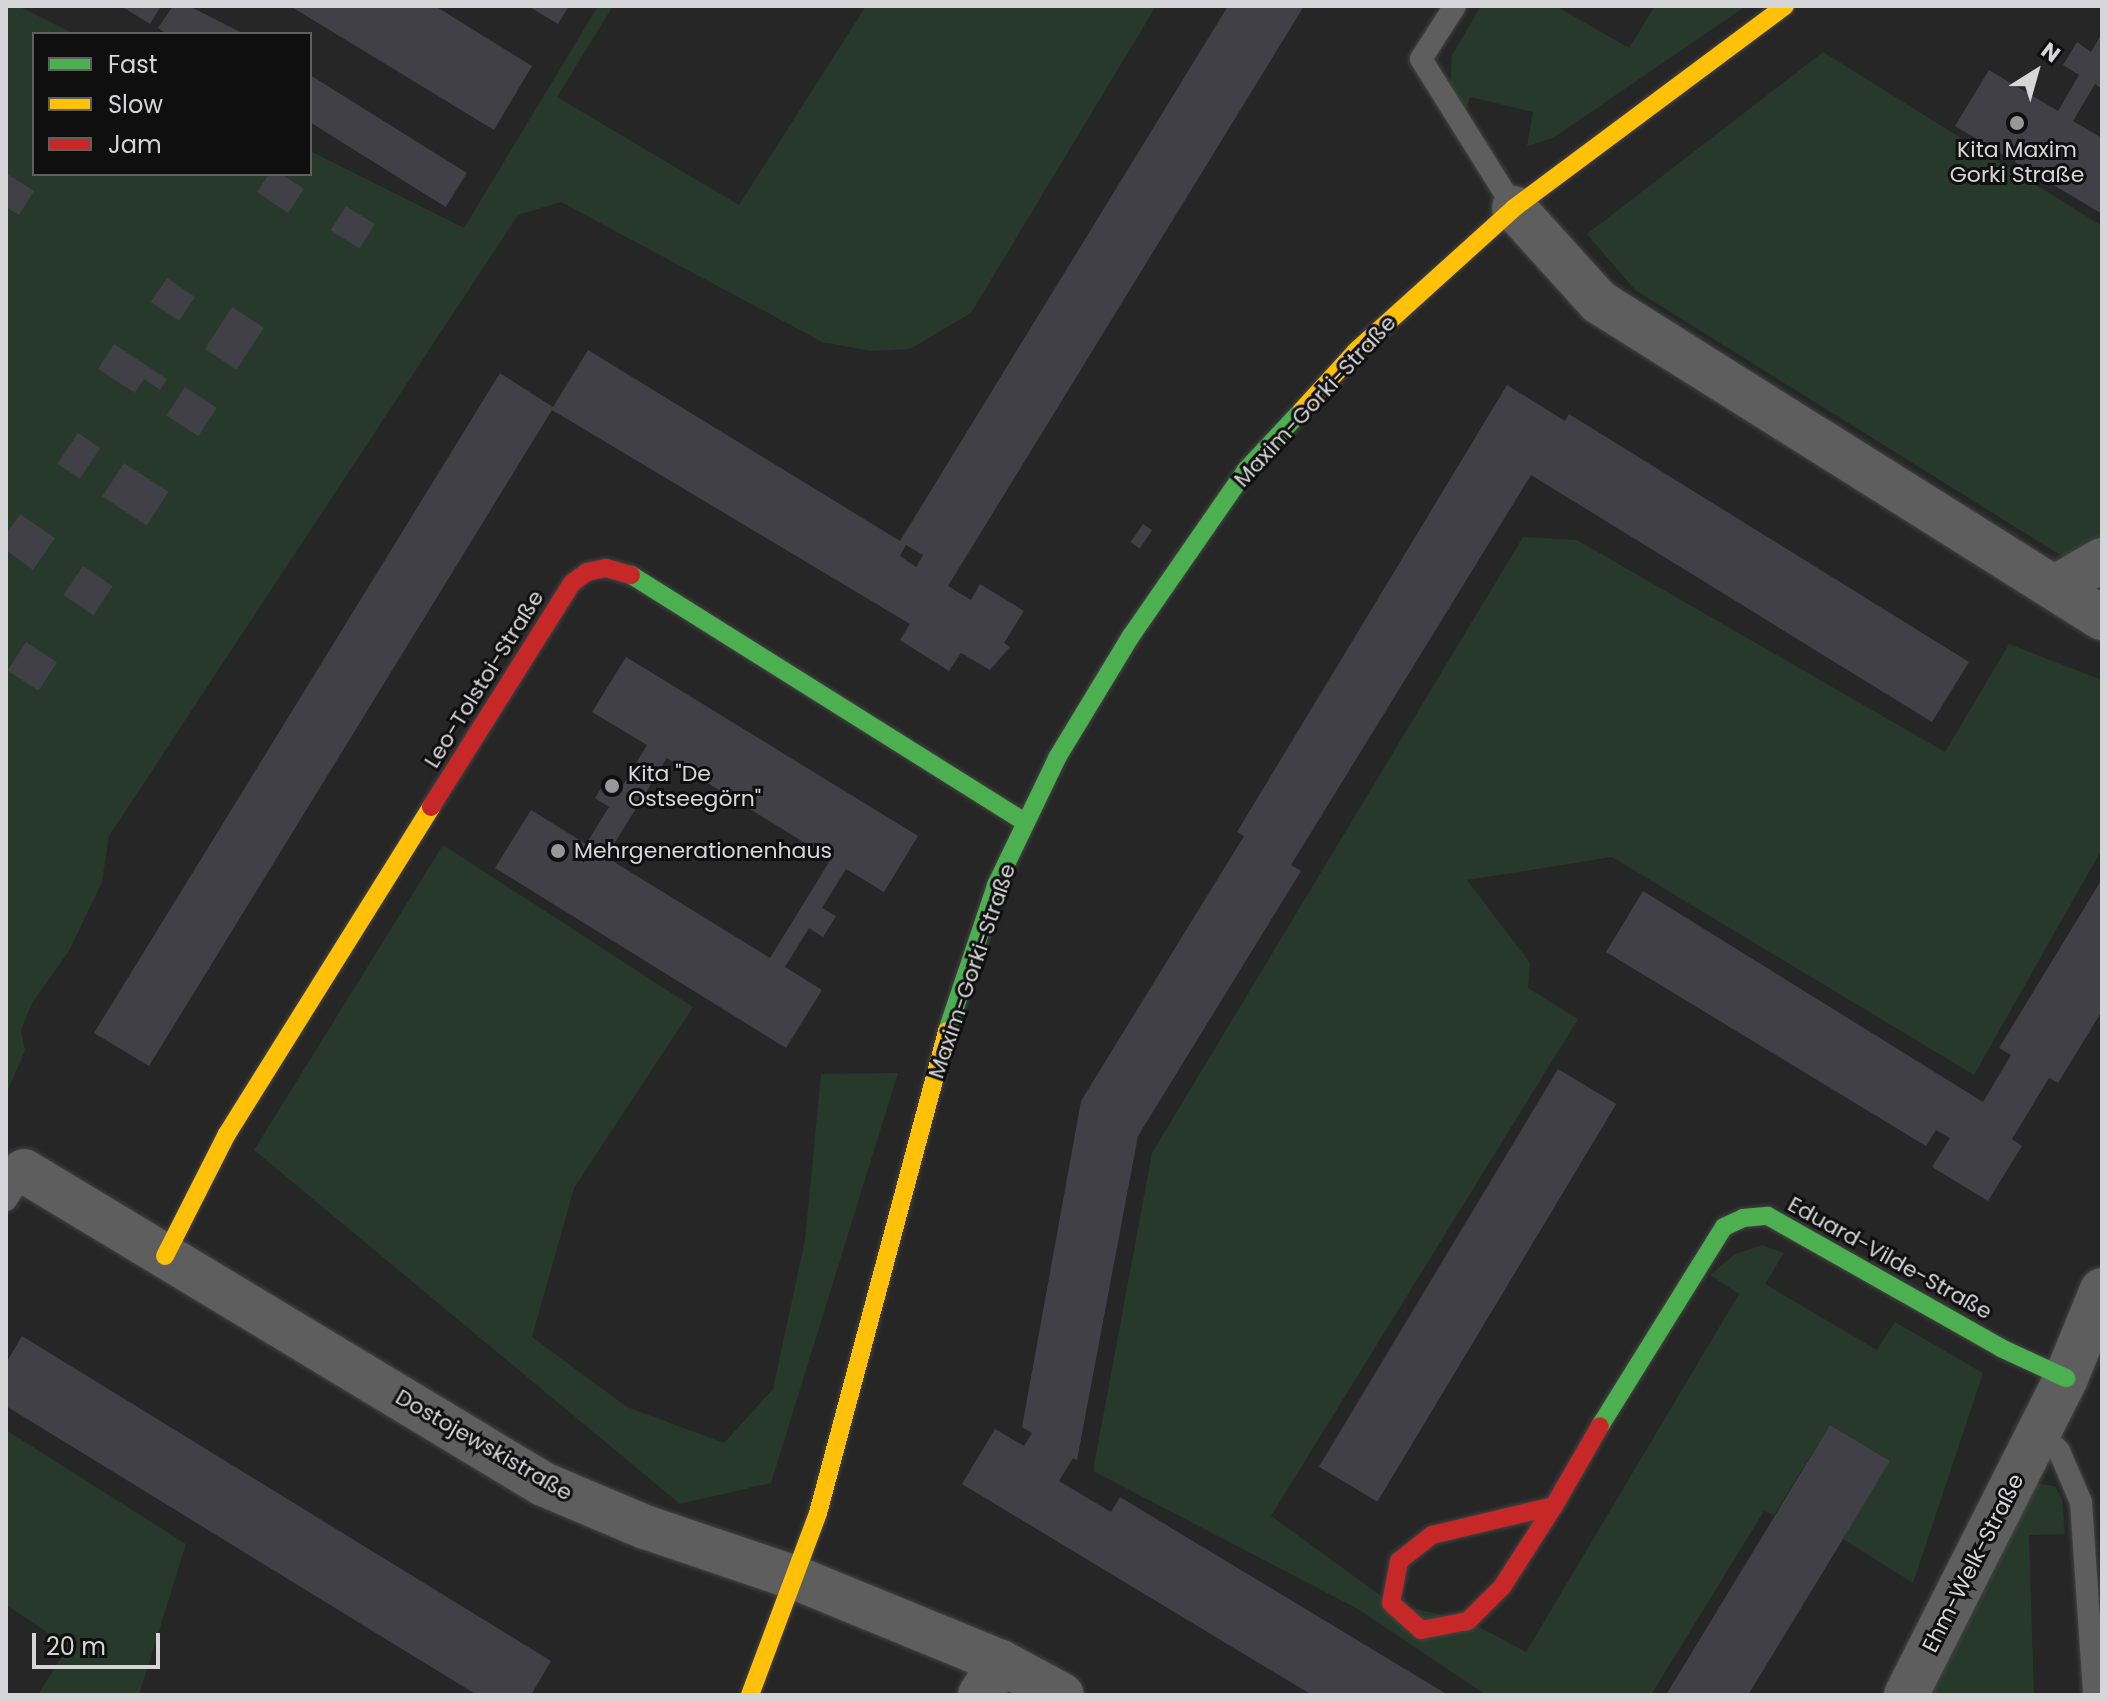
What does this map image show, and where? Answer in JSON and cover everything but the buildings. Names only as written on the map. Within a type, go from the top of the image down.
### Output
[{"type":"street","name":"Maxim-Gorki-Straße","points":[[750,1695],[796,1578],[830,1472],[949,1025],[996,885],[1057,758],[1131,636],[1246,470],[1356,351],[1514,208],[1785,6]]},
{"type":"street","points":[[1514,208],[1599,302],[2057,586],[2102,618]]},
{"type":"street","points":[[2057,586],[2102,560]]},
{"type":"street","name":"Leo-Tolstoi-Straße","points":[[165,1256],[227,1134],[311,997],[572,583],[587,572],[606,568],[630,574],[1026,823]]},
{"type":"street","name":"Dostojewskistraße","points":[[15,1185],[165,1256],[543,1484],[645,1527],[796,1578],[990,1679],[1062,1695]]},
{"type":"street","name":"Eduard-Vilde-Straße","points":[[1554,1506],[1432,1535],[1399,1561],[1391,1603],[1421,1630],[1468,1621],[1502,1587],[1554,1506],[1645,1347],[1724,1227],[1743,1218],[1768,1216],[2001,1348],[2066,1378]]},
{"type":"street","name":"Ehm-Welk-Straße","points":[[1906,1695],[2040,1432],[2102,1290]]},
{"type":"lane","points":[[1455,6],[1421,59],[1514,208]]},
{"type":"lane","points":[[2040,1432],[2059,1451],[2081,1502],[2094,1695]]},
{"type":"green space","points":[[6,6],[18,6],[70,32],[32,32],[32,176],[312,176],[312,152],[464,228],[598,6],[613,6],[557,97],[739,205],[866,6],[1156,6],[971,313],[910,349],[871,351],[822,342],[561,202],[518,215],[109,836],[102,882],[69,951],[32,1003],[21,1030],[25,1051],[6,1094]]},
{"type":"green space","points":[[1481,6],[1556,6],[1629,48],[1655,6],[1746,6],[1553,138],[1527,146],[1533,112],[1470,97],[1466,112],[1450,86],[1452,55]]},
{"type":"green space","points":[[1823,52],[2102,226],[2102,557],[2076,565],[1635,290],[1587,234]]},
{"type":"green space","points":[[1523,537],[1577,540],[1945,752],[2009,644],[2102,680],[2102,849],[1974,1075],[1612,857],[1467,880],[1530,963],[1528,988],[1578,1019],[1271,1516],[1391,1603],[1468,1621],[1526,1652],[1739,1294],[1710,1275],[1735,1254],[1762,1245],[1784,1253],[1765,1284],[1877,1350],[1895,1322],[1983,1373],[1913,1583],[1843,1539],[1890,1461],[1830,1425],[1774,1515],[1764,1511],[1651,1695],[1486,1695],[1358,1609],[1093,1471],[1152,1153]]},
{"type":"green space","points":[[443,845],[693,1007],[574,1188],[532,1337],[627,1407],[724,1443],[773,1389],[805,1240],[821,1074],[898,1073],[771,1483],[680,1504],[254,1150]]},
{"type":"green space","points":[[6,1430],[186,1544],[139,1695],[38,1695],[68,1646],[6,1605]]},
{"type":"green space","points":[[2033,1483],[2055,1486],[2062,1499],[2065,1534],[2029,1535],[2034,1695],[1923,1695]]},
{"type":"traffic: fast","points":[[947,1031],[996,885],[1057,758],[1131,636],[1246,470],[1302,410]]},
{"type":"traffic: fast","points":[[631,575],[1026,823]]},
{"type":"traffic: fast","points":[[1600,1426],[1724,1227],[1743,1218],[1768,1216],[2001,1348],[2066,1378]]},
{"type":"traffic: slow","points":[[1302,410],[1356,351],[1514,208],[1785,6]]},
{"type":"traffic: slow","points":[[165,1256],[227,1134],[431,807]]},
{"type":"traffic: slow","points":[[750,1695],[818,1513],[947,1031]]},
{"type":"traffic: jam","points":[[431,807],[572,583],[587,572],[606,568],[631,575]]},
{"type":"traffic: jam","points":[[1554,1506],[1502,1587],[1468,1621],[1421,1630],[1391,1603],[1399,1561],[1432,1535],[1554,1506],[1600,1426]]},
{"type":"place","name":"Kita Maxim Gorki Straße","points":[[2017,123]]},
{"type":"place","name":"Kita \"De Ostseegörn\"","points":[[612,786]]},
{"type":"place","name":"Mehrgenerationenhaus","points":[[558,851]]}]
